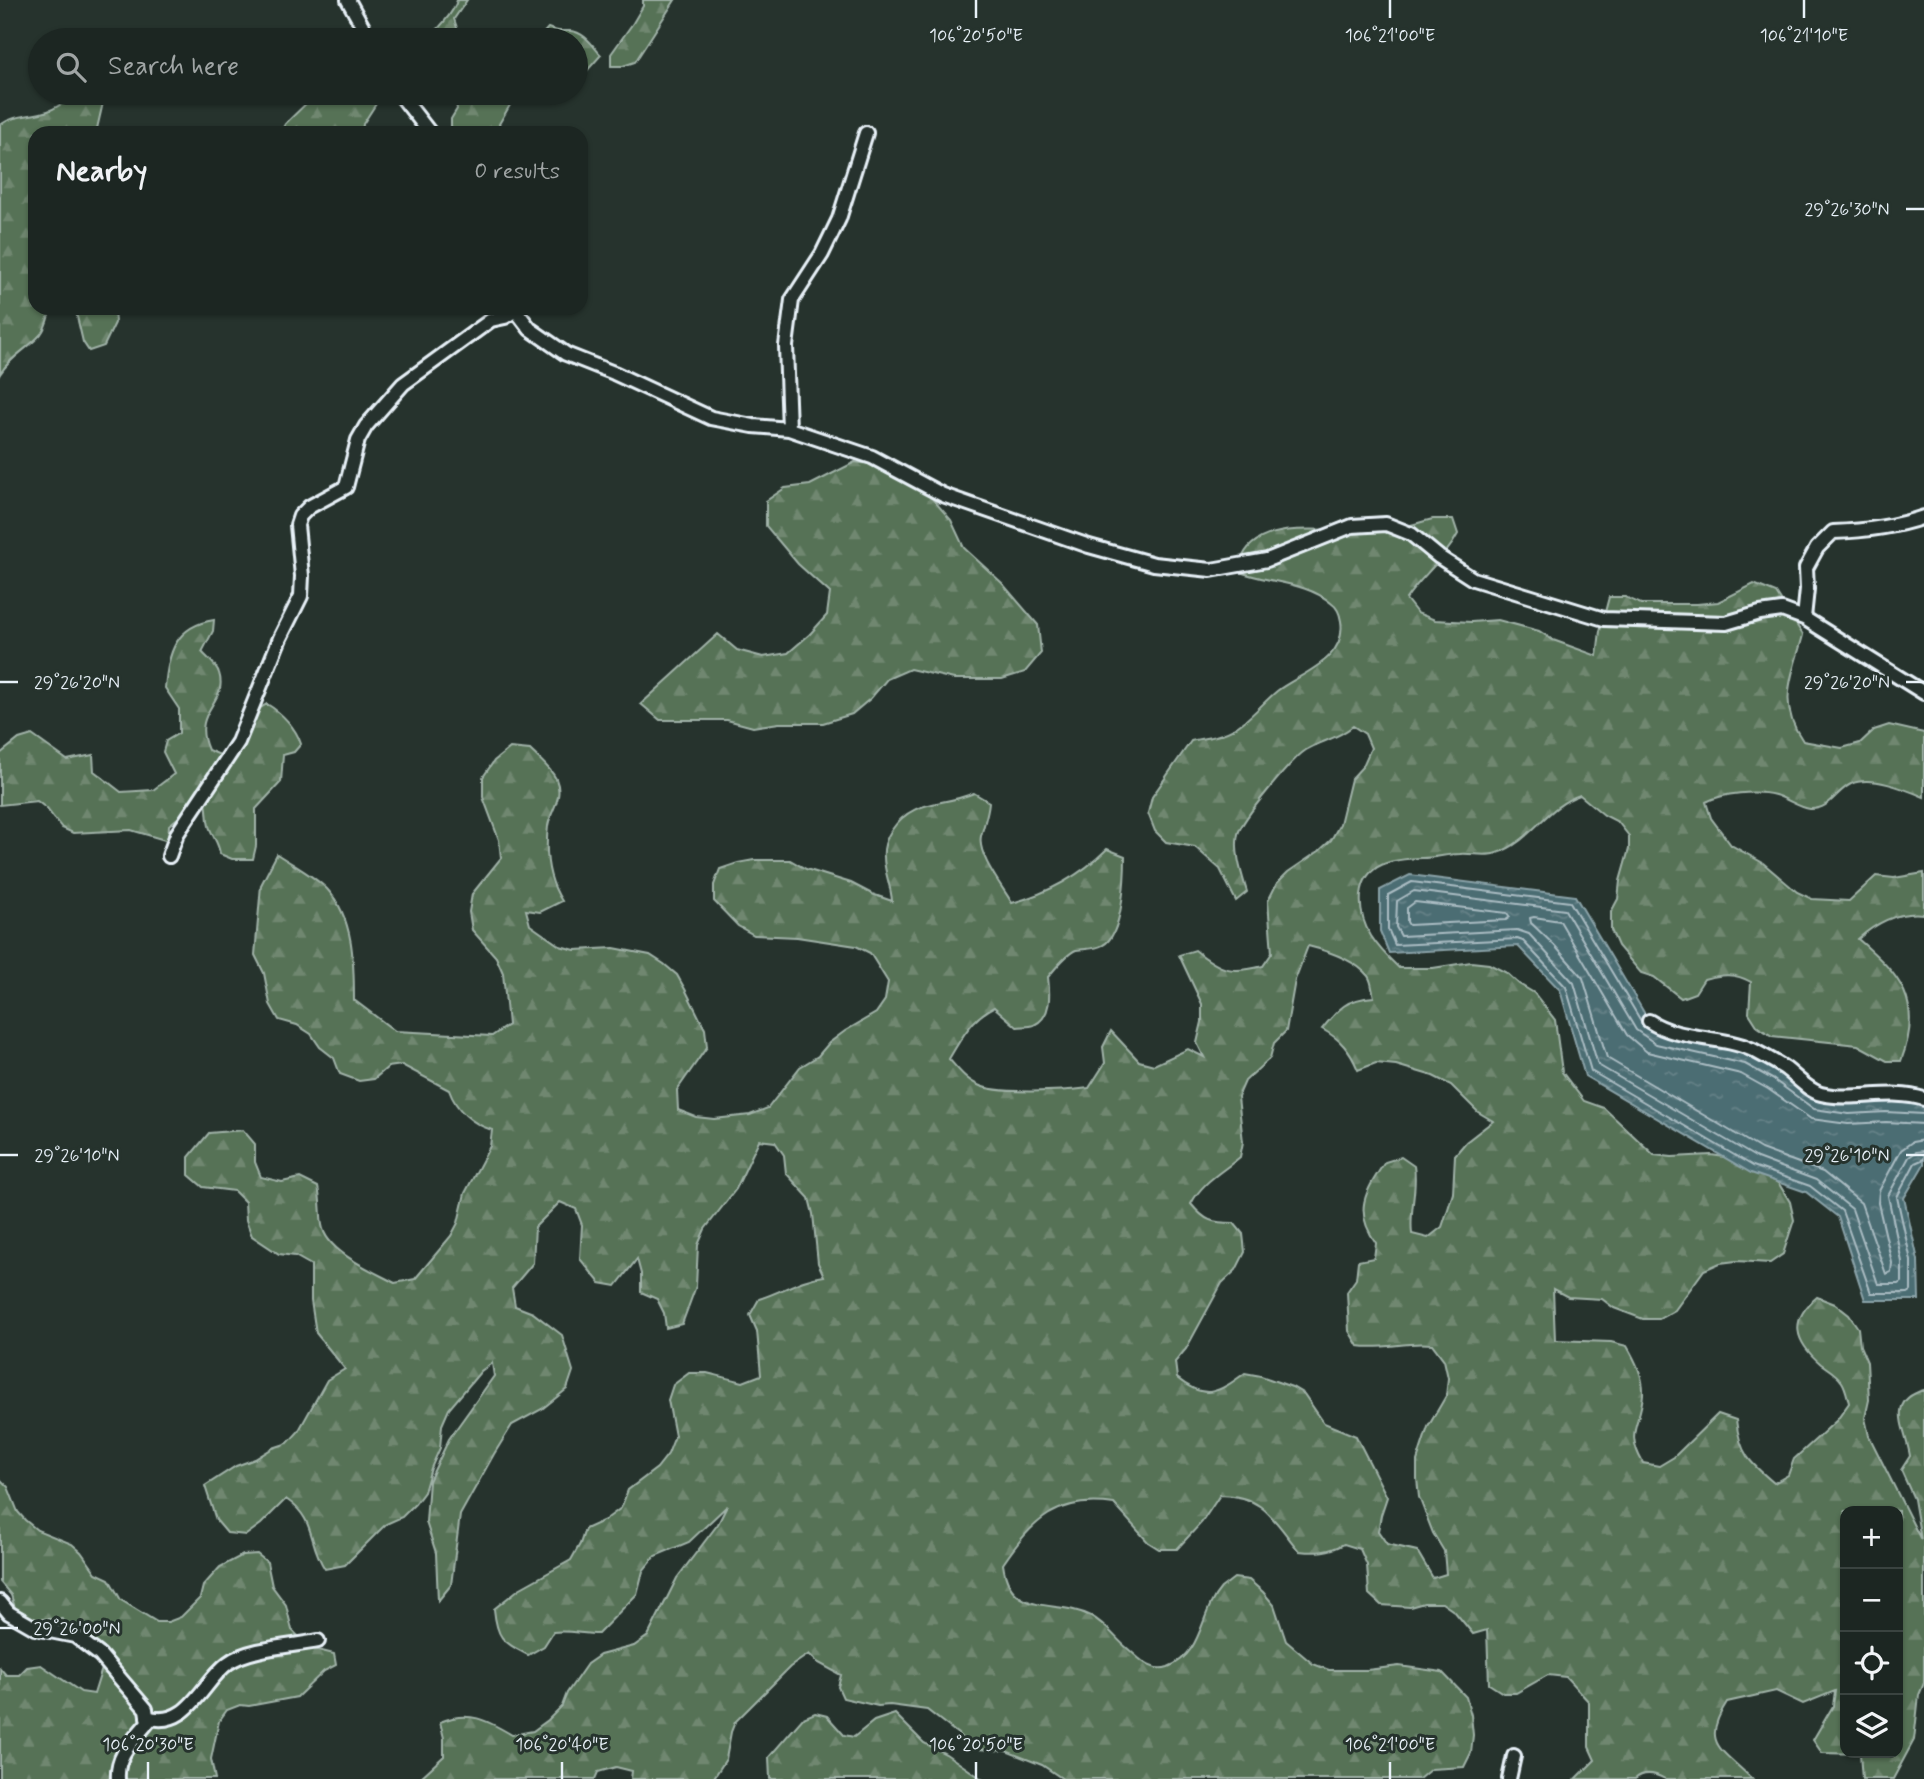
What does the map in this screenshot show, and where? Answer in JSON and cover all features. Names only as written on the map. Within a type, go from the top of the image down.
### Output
[{"type":"street","points":[[348,0],[363,28]]},
{"type":"street","points":[[408,105],[425,126]]},
{"type":"street","points":[[789,429],[786,345],[787,321],[792,300],[822,254],[839,219],[866,133]]},
{"type":"street","points":[[169,856],[177,834],[238,742],[280,638],[301,596],[302,576],[297,525],[300,516],[309,507],[346,487],[358,440],[366,426],[403,384],[491,320],[508,315]]},
{"type":"street","points":[[520,315],[530,329],[566,354],[711,418],[789,429],[872,457],[943,495],[1089,546],[1154,564],[1211,570],[1267,560],[1352,526],[1386,524],[1411,534],[1439,557],[1473,579],[1604,619],[1726,623],[1782,610],[1804,618],[1924,693]]},
{"type":"street","points":[[1804,618],[1806,568],[1817,548],[1833,532],[1865,531],[1905,524],[1924,517]]},
{"type":"street","points":[[1649,1021],[1661,1029],[1751,1049],[1783,1067],[1818,1093],[1850,1098],[1885,1096],[1924,1099]]},
{"type":"street","points":[[0,1602],[9,1613],[35,1628],[75,1636],[100,1655],[146,1709],[148,1723],[124,1750],[117,1771],[118,1779]]},
{"type":"street","points":[[147,1717],[159,1720],[178,1713],[197,1700],[229,1663],[253,1653],[318,1641]]},
{"type":"street","points":[[1509,1779],[1514,1756]]},
{"type":"green space","points":[[457,0],[467,0],[454,19],[457,28],[439,28],[444,22]]},
{"type":"green space","points":[[643,0],[675,0],[635,62],[611,66],[611,54],[633,23],[643,6]]},
{"type":"green space","points":[[588,40],[601,55],[588,70]]},
{"type":"green space","points":[[59,105],[102,105],[98,126],[28,126],[28,315],[49,315],[41,334],[9,362],[0,374],[0,125],[11,119]]},
{"type":"green space","points":[[305,105],[375,105],[363,126],[284,126]]},
{"type":"green space","points":[[456,105],[510,105],[500,126],[451,126],[451,119],[457,109]]},
{"type":"green space","points":[[77,315],[114,315],[115,323],[104,346],[89,351],[83,342]]},
{"type":"green space","points":[[855,462],[906,469],[951,520],[964,548],[1002,583],[1038,625],[1041,653],[1025,672],[1002,679],[954,679],[910,669],[887,679],[871,698],[852,714],[823,723],[779,723],[753,727],[727,720],[660,720],[641,704],[718,634],[737,650],[763,657],[788,653],[827,615],[830,593],[798,564],[766,526],[766,501],[785,488],[810,485]]},
{"type":"green space","points":[[1433,519],[1453,519],[1458,534],[1406,599],[1417,613],[1435,620],[1498,620],[1539,631],[1553,640],[1597,656],[1609,597],[1625,597],[1641,604],[1697,604],[1718,602],[1754,584],[1776,593],[1803,635],[1791,676],[1788,701],[1790,714],[1803,741],[1842,748],[1860,743],[1874,730],[1889,725],[1924,733],[1924,797],[1888,784],[1868,781],[1851,784],[1828,803],[1810,809],[1775,795],[1759,793],[1730,795],[1706,802],[1711,818],[1731,845],[1763,863],[1797,892],[1812,899],[1849,901],[1876,876],[1894,878],[1924,873],[1924,914],[1906,914],[1888,919],[1858,939],[1897,978],[1909,1006],[1908,1040],[1901,1061],[1887,1061],[1858,1045],[1772,1036],[1758,1027],[1749,1013],[1751,982],[1739,977],[1723,975],[1704,979],[1695,993],[1681,998],[1654,977],[1641,973],[1618,946],[1611,930],[1611,912],[1618,899],[1629,849],[1629,836],[1618,822],[1604,815],[1580,795],[1557,807],[1520,841],[1497,853],[1450,855],[1382,864],[1368,875],[1361,895],[1366,927],[1377,945],[1399,968],[1433,968],[1471,962],[1489,964],[1507,973],[1534,993],[1555,1020],[1562,1072],[1584,1101],[1604,1108],[1654,1155],[1711,1155],[1745,1160],[1779,1184],[1790,1202],[1794,1220],[1783,1254],[1770,1263],[1736,1261],[1720,1263],[1704,1270],[1675,1310],[1659,1319],[1643,1319],[1614,1308],[1602,1299],[1568,1297],[1553,1289],[1555,1340],[1611,1342],[1627,1346],[1633,1357],[1643,1388],[1642,1405],[1634,1435],[1637,1452],[1643,1463],[1659,1466],[1674,1457],[1718,1414],[1736,1420],[1743,1449],[1765,1476],[1774,1483],[1788,1475],[1794,1459],[1837,1420],[1849,1403],[1840,1379],[1812,1355],[1800,1339],[1798,1330],[1802,1314],[1817,1297],[1835,1304],[1849,1315],[1858,1328],[1860,1346],[1867,1362],[1869,1400],[1865,1418],[1869,1436],[1921,1540],[1914,1499],[1901,1470],[1910,1456],[1902,1426],[1901,1409],[1912,1395],[1924,1390],[1924,1683],[1919,1695],[1914,1740],[1893,1779],[1862,1779],[1860,1758],[1903,1758],[1903,1506],[1840,1506],[1840,1753],[1822,1753],[1813,1740],[1833,1706],[1835,1691],[1803,1704],[1776,1691],[1727,1702],[1715,1728],[1718,1746],[1752,1779],[1665,1779],[1650,1774],[1635,1779],[1576,1779],[1595,1760],[1589,1747],[1589,1702],[1566,1677],[1548,1675],[1516,1693],[1503,1693],[1489,1684],[1487,1630],[1473,1634],[1455,1612],[1442,1603],[1424,1603],[1410,1607],[1381,1605],[1369,1594],[1367,1565],[1360,1549],[1344,1544],[1323,1551],[1299,1551],[1275,1520],[1258,1505],[1235,1496],[1220,1495],[1202,1522],[1177,1549],[1159,1549],[1148,1542],[1114,1504],[1094,1502],[1062,1508],[1048,1514],[1036,1524],[1014,1548],[1003,1564],[1007,1581],[1015,1593],[1025,1600],[1091,1616],[1141,1660],[1156,1668],[1162,1668],[1180,1661],[1188,1652],[1221,1588],[1234,1578],[1249,1580],[1274,1605],[1286,1641],[1313,1664],[1329,1670],[1367,1670],[1399,1666],[1442,1672],[1466,1697],[1471,1715],[1471,1753],[1464,1767],[1431,1769],[1419,1779],[1063,1779],[1042,1765],[1006,1751],[977,1749],[927,1710],[878,1706],[843,1698],[838,1687],[841,1675],[817,1662],[809,1654],[790,1667],[735,1722],[726,1759],[713,1779],[631,1779],[632,1771],[616,1767],[598,1772],[595,1779],[413,1779],[420,1778],[444,1756],[444,1738],[440,1722],[450,1718],[469,1717],[486,1721],[512,1735],[533,1731],[562,1706],[567,1693],[587,1664],[600,1655],[634,1646],[648,1636],[677,1578],[718,1524],[727,1506],[689,1542],[655,1556],[643,1571],[637,1594],[598,1634],[553,1632],[544,1646],[528,1655],[502,1638],[494,1609],[519,1589],[571,1560],[585,1529],[605,1520],[621,1508],[628,1490],[657,1468],[668,1454],[675,1436],[668,1400],[673,1385],[689,1373],[707,1373],[743,1382],[761,1375],[757,1331],[750,1315],[759,1299],[824,1276],[818,1263],[809,1198],[786,1173],[784,1155],[775,1142],[759,1140],[736,1189],[705,1229],[698,1245],[696,1286],[682,1324],[666,1328],[664,1313],[657,1299],[641,1292],[641,1274],[637,1259],[616,1286],[600,1283],[580,1259],[582,1225],[576,1209],[560,1202],[535,1227],[533,1263],[512,1288],[515,1306],[533,1313],[562,1335],[573,1371],[567,1389],[542,1409],[512,1425],[494,1454],[460,1515],[451,1585],[438,1601],[436,1553],[426,1522],[429,1481],[449,1439],[494,1376],[492,1363],[481,1371],[449,1409],[442,1425],[440,1448],[424,1492],[402,1517],[386,1524],[345,1565],[325,1569],[303,1515],[286,1499],[246,1535],[227,1533],[216,1520],[205,1486],[236,1466],[288,1443],[298,1432],[327,1380],[345,1369],[316,1333],[311,1301],[311,1265],[295,1256],[279,1254],[252,1236],[246,1220],[245,1202],[234,1191],[203,1187],[189,1175],[189,1157],[209,1133],[243,1130],[255,1144],[255,1162],[261,1177],[282,1182],[300,1178],[318,1187],[322,1225],[332,1244],[352,1260],[395,1283],[415,1279],[451,1236],[458,1223],[465,1193],[490,1146],[492,1130],[466,1115],[449,1090],[402,1065],[388,1067],[374,1079],[359,1081],[340,1074],[334,1058],[320,1047],[311,1034],[297,1025],[279,1020],[270,1004],[264,973],[255,955],[261,885],[277,854],[316,879],[327,889],[343,913],[351,942],[354,1000],[395,1031],[492,1036],[508,1025],[503,973],[496,957],[472,930],[469,912],[472,894],[501,858],[499,840],[483,797],[483,777],[494,761],[510,748],[530,750],[551,771],[558,786],[558,798],[548,826],[547,846],[551,875],[562,901],[540,912],[526,910],[530,925],[560,946],[575,950],[614,948],[650,955],[677,975],[705,1029],[707,1047],[677,1090],[678,1110],[696,1117],[714,1119],[750,1115],[768,1108],[800,1067],[818,1056],[845,1031],[876,1013],[885,1000],[888,982],[870,953],[856,946],[797,937],[754,935],[738,926],[714,901],[714,885],[720,869],[754,860],[790,860],[806,869],[851,883],[892,901],[884,854],[886,840],[891,831],[900,820],[918,808],[974,793],[989,802],[981,844],[986,861],[1012,903],[1063,882],[1107,849],[1125,856],[1124,877],[1119,918],[1110,939],[1100,947],[1072,952],[1048,977],[1047,1011],[1040,1021],[1032,1026],[1017,1027],[994,1007],[979,1017],[963,1036],[949,1059],[955,1066],[978,1085],[1000,1090],[1089,1088],[1105,1063],[1103,1047],[1111,1031],[1139,1061],[1154,1065],[1188,1049],[1204,1057],[1197,1043],[1202,1022],[1202,1004],[1179,955],[1195,950],[1212,962],[1234,970],[1263,966],[1272,953],[1268,901],[1277,883],[1288,872],[1331,840],[1340,824],[1351,779],[1363,766],[1371,748],[1365,734],[1353,726],[1306,750],[1279,777],[1248,816],[1238,834],[1238,856],[1247,892],[1236,901],[1220,869],[1195,847],[1166,842],[1155,831],[1148,813],[1152,797],[1191,741],[1218,735],[1237,727],[1277,691],[1330,656],[1337,646],[1341,621],[1333,605],[1311,591],[1240,572],[1243,556],[1253,544],[1267,536],[1303,529],[1375,532]],"holes":[[[1308,946],[1348,960],[1368,976],[1374,997],[1350,1002],[1333,1015],[1322,1029],[1344,1046],[1358,1070],[1376,1063],[1396,1065],[1433,1076],[1451,1085],[1478,1112],[1493,1121],[1466,1142],[1455,1155],[1453,1193],[1448,1209],[1442,1227],[1428,1238],[1412,1234],[1414,1166],[1401,1157],[1385,1162],[1364,1202],[1365,1221],[1376,1243],[1374,1258],[1358,1261],[1356,1279],[1347,1292],[1349,1331],[1358,1346],[1432,1344],[1444,1360],[1448,1378],[1446,1396],[1428,1427],[1417,1461],[1419,1497],[1433,1533],[1444,1551],[1446,1574],[1433,1578],[1417,1551],[1387,1544],[1378,1531],[1387,1497],[1356,1436],[1324,1423],[1304,1394],[1292,1387],[1245,1373],[1211,1392],[1196,1390],[1177,1378],[1175,1362],[1186,1349],[1222,1283],[1236,1270],[1245,1252],[1243,1234],[1234,1223],[1210,1220],[1191,1204],[1206,1184],[1240,1157],[1243,1142],[1238,1097],[1245,1081],[1270,1058],[1274,1043],[1286,1031],[1295,980]]]},
{"type":"green space","points":[[214,620],[213,631],[202,652],[216,667],[221,683],[204,725],[208,750],[220,755],[232,749],[249,715],[267,704],[288,721],[301,744],[294,752],[283,755],[281,782],[256,809],[256,846],[253,859],[232,859],[220,854],[209,826],[204,797],[169,825],[168,841],[131,830],[73,833],[62,828],[37,801],[0,805],[0,754],[19,739],[32,735],[67,760],[93,755],[94,771],[121,792],[153,790],[174,774],[163,752],[166,741],[179,733],[179,709],[165,688],[168,663],[182,635],[190,628]]},
{"type":"green space","points":[[0,1479],[8,1487],[18,1512],[25,1520],[37,1530],[72,1544],[96,1573],[109,1579],[121,1600],[157,1622],[168,1622],[181,1617],[200,1598],[203,1586],[220,1567],[243,1555],[257,1554],[267,1562],[272,1586],[286,1605],[292,1630],[310,1648],[334,1654],[336,1665],[324,1671],[297,1697],[249,1706],[240,1705],[227,1710],[219,1721],[211,1759],[215,1779],[0,1779],[0,1668],[6,1675],[19,1675],[27,1667],[41,1665],[81,1692],[94,1694],[104,1662],[62,1619],[25,1619],[16,1611],[11,1595],[0,1582]]},
{"type":"green space","points":[[815,1713],[827,1716],[844,1735],[854,1737],[874,1721],[895,1714],[924,1743],[946,1754],[982,1779],[770,1779],[769,1757],[803,1718]]},
{"type":"water","points":[[1410,875],[1575,896],[1649,1021],[1751,1049],[1818,1093],[1924,1099],[1924,1164],[1904,1198],[1918,1260],[1919,1300],[1865,1300],[1838,1217],[1806,1192],[1751,1173],[1585,1076],[1560,990],[1518,946],[1389,953],[1380,931],[1380,890]]}]
